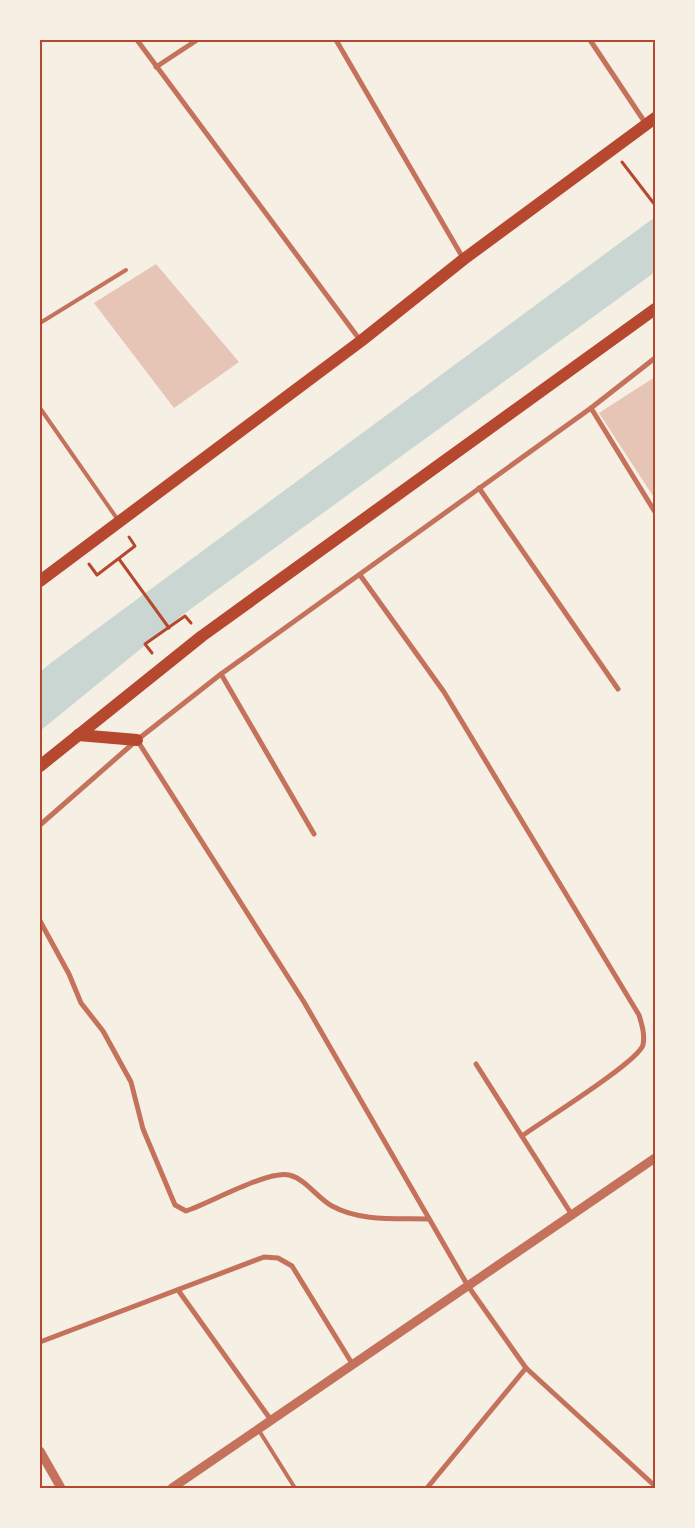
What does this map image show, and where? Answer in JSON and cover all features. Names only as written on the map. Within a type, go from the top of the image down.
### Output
[{"type":"main road","points":[[40,581],[361,341],[464,259],[650,121]]},
{"type":"main road","points":[[40,766],[202,636],[655,309]]},
{"type":"main road","points":[[78,735],[137,740]]},
{"type":"street","points":[[137,40],[361,341]]},
{"type":"street","points":[[156,67],[197,40]]},
{"type":"street","points":[[336,40],[464,259]]},
{"type":"street","points":[[590,40],[650,121]]},
{"type":"street","points":[[40,825],[137,740],[221,674],[360,576],[478,488],[591,408],[655,358]]},
{"type":"street","points":[[591,408],[655,512]]},
{"type":"street","points":[[478,488],[618,689]]},
{"type":"street","points":[[360,576],[444,692],[639,1015],[644,1032],[642,1047],[625,1064],[522,1136]]},
{"type":"street","points":[[221,674],[314,834]]},
{"type":"street","points":[[137,740],[304,1002],[468,1286],[526,1368],[655,1486]]},
{"type":"street","points":[[40,921],[69,974],[81,1003],[103,1031],[131,1082],[143,1129],[175,1205],[186,1211],[272,1175],[289,1175],[299,1179],[330,1205],[348,1214],[429,1219]]},
{"type":"street","points":[[476,1064],[572,1215]]},
{"type":"street","points":[[172,1488],[655,1158]]},
{"type":"street","points":[[40,1342],[264,1257],[278,1258],[292,1266],[353,1365]]},
{"type":"street","points":[[178,1290],[271,1420]]},
{"type":"street","points":[[427,1488],[526,1368]]},
{"type":"street","points":[[40,1451],[62,1488]]},
{"type":"lane","points":[[40,323],[126,270]]},
{"type":"lane","points":[[40,408],[119,522]]},
{"type":"lane","points":[[258,1429],[295,1488]]},
{"type":"path","points":[[635,178],[655,205]]},
{"type":"path","points":[[97,575],[135,546]]},
{"type":"path","points":[[119,559],[169,628]]},
{"type":"path","points":[[146,644],[185,616]]},
{"type":"shaded area","points":[[655,217],[655,272],[181,616],[40,731],[40,672]]},
{"type":"building","points":[[156,264],[239,362],[174,408],[94,303]]},
{"type":"building","points":[[655,377],[655,499],[599,413]]}]
